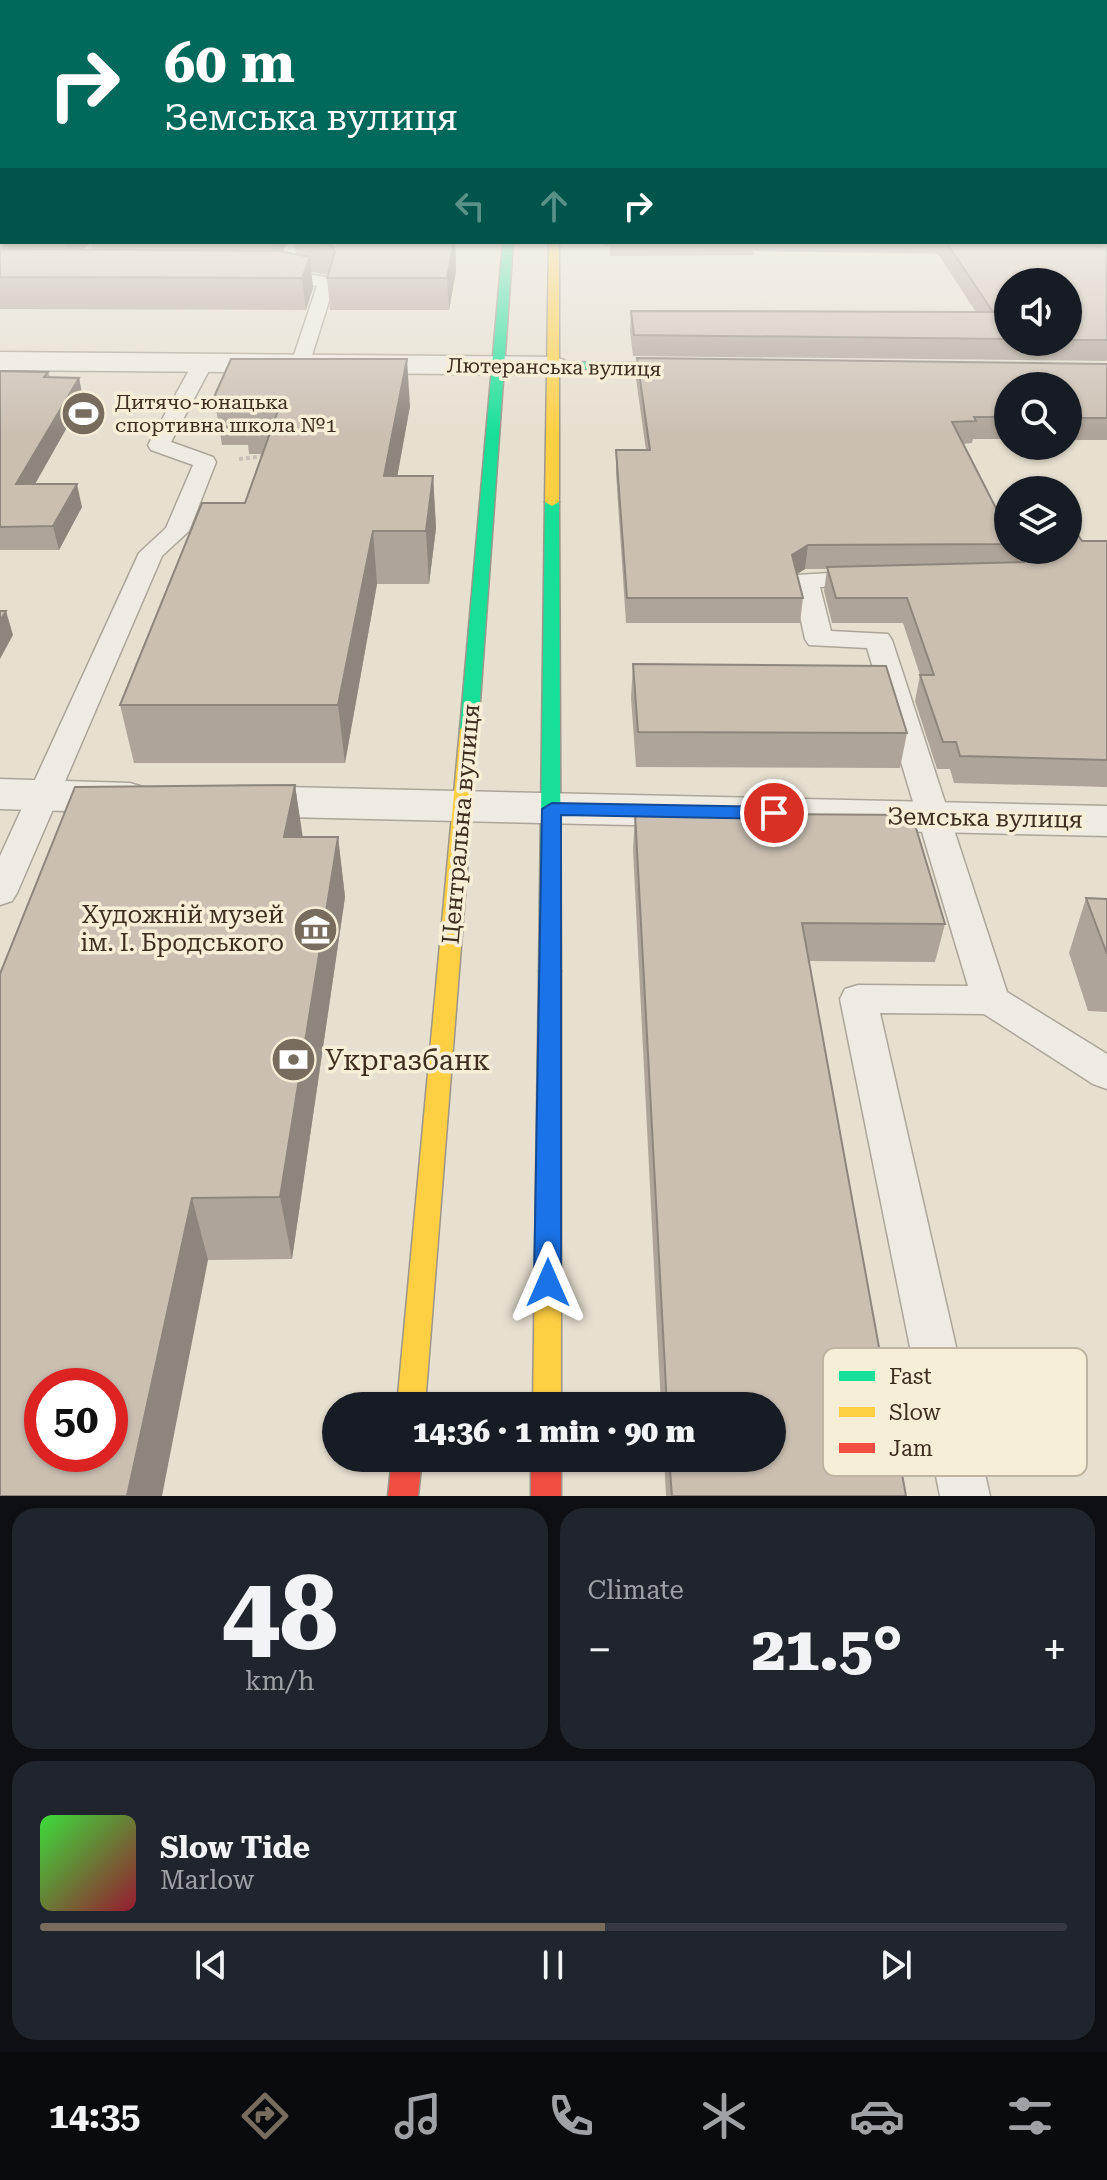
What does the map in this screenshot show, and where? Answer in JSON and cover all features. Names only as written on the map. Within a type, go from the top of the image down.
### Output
[{"type":"main road","name":"Центральна вулиця","points":[[412,1392],[505,294]]},
{"type":"main road","points":[[547,1392],[554,294]]},
{"type":"main road","name":"Лютеранська вулиця","points":[[554,366],[722,368]]},
{"type":"main road","points":[[403,1496],[406,1472]]},
{"type":"main road","points":[[546,1472],[546,1496]]},
{"type":"street","name":"Лютеранська вулиця","points":[[0,361],[554,366]]},
{"type":"street","name":"Земська вулиця","points":[[22,795],[1107,821]]},
{"type":"lane","points":[[301,364],[325,294]]},
{"type":"lane","points":[[0,893],[22,795],[151,553],[177,531],[205,462],[159,445],[203,363]]},
{"type":"lane","points":[[898,579],[805,580],[819,639],[878,640],[991,1000]]},
{"type":"lane","points":[[933,1348],[858,999],[991,1000],[1107,1073]]},
{"type":"lane","points":[[961,1476],[965,1496]]},
{"type":"path","points":[[205,462],[273,456]]},
{"type":"building","points":[[981,294],[994,294],[994,339],[634,335],[631,311],[993,312]]},
{"type":"building","points":[[1082,294],[1107,294],[1107,340],[1082,340]]},
{"type":"building","points":[[637,358],[1107,364],[1107,418],[1082,418],[1082,372],[994,372],[994,417],[952,422],[994,504],[994,544],[808,545],[792,555],[803,598],[627,598],[616,450],[650,450]]},
{"type":"building","points":[[231,359],[407,359],[384,476],[433,476],[426,531],[373,531],[338,705],[120,705],[202,503],[245,503],[280,405],[242,405],[246,397],[214,397]]},
{"type":"building","points":[[0,371],[48,372],[44,377],[79,378],[16,484],[77,484],[53,526],[0,527]]},
{"type":"building","points":[[1082,541],[1107,541],[1107,760],[960,756],[956,742],[943,742],[920,675],[934,675],[907,598],[836,598],[827,567],[1082,564]]},
{"type":"building","points":[[633,664],[886,666],[907,733],[638,732]]},
{"type":"building","points":[[295,785],[284,837],[338,837],[280,1197],[192,1198],[127,1496],[0,1496],[0,974],[75,787]]},
{"type":"building","points":[[635,813],[912,815],[945,924],[802,923],[879,1348],[823,1348],[823,1476],[902,1476],[906,1496],[672,1496],[670,1472],[786,1472],[786,1392],[666,1392]]},
{"type":"building","points":[[1086,898],[1107,899],[1107,954]]},
{"type":"traffic: fast","points":[[469,729],[504,294]]},
{"type":"traffic: fast","points":[[554,366],[697,368]]},
{"type":"traffic: fast","points":[[550,971],[552,502]]},
{"type":"traffic: slow","points":[[552,502],[554,294]]},
{"type":"traffic: slow","points":[[412,1392],[469,729]]},
{"type":"traffic: slow","points":[[547,1392],[550,971]]},
{"type":"traffic: jam","points":[[403,1496],[406,1472]]},
{"type":"traffic: jam","points":[[546,1472],[546,1496]]},
{"type":"place","name":"Дитячо-юнацька спортивна школа №1","points":[[84,413]]},
{"type":"place","name":"Художній музей ім. І. Бродського","points":[[315,929]]},
{"type":"place","name":"Укргазбанк","points":[[294,1060]]},
{"type":"route","points":[[548,1283],[552,809],[774,813]]}]
